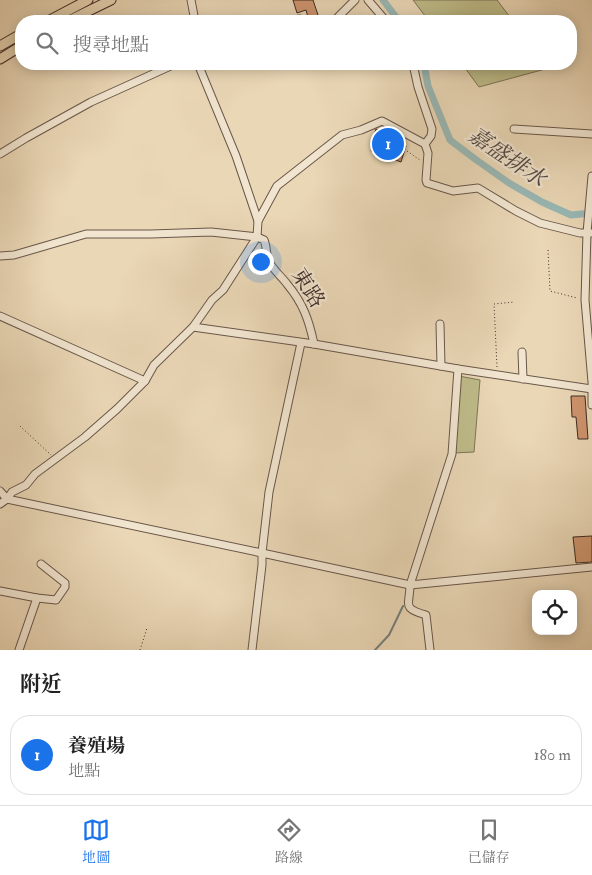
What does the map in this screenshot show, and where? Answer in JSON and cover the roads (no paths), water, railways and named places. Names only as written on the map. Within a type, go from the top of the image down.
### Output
[{"type":"main road","points":[[59,15],[88,0]]},
{"type":"main road","points":[[81,15],[112,0]]},
{"type":"main road","points":[[0,46],[15,37]]},
{"type":"main road","points":[[0,59],[15,50]]},
{"type":"lane","points":[[191,0],[194,15]]},
{"type":"lane","points":[[340,15],[355,0]]},
{"type":"lane","points":[[368,0],[381,15]]},
{"type":"lane","points":[[0,154],[91,102],[162,70]]},
{"type":"lane","points":[[0,504],[12,492],[26,485],[35,474],[98,426],[145,381],[154,365],[193,327],[212,300],[224,290],[257,237],[258,222],[236,156],[200,70]]},
{"type":"lane","points":[[414,70],[432,129],[431,136],[424,144]]},
{"type":"lane","points":[[258,222],[277,186],[342,134],[361,130],[382,121],[424,144],[428,153],[427,183],[454,191],[478,188],[516,211],[540,222],[580,233],[589,233]]},
{"type":"lane","points":[[514,129],[592,134]]},
{"type":"lane","points":[[592,176],[589,203],[586,300],[592,404]]},
{"type":"lane","points":[[0,256],[14,254],[86,234],[212,232],[257,237]]},
{"type":"lane","name":"東路","points":[[257,237],[264,240],[268,261],[300,301],[309,323],[314,344]]},
{"type":"lane","points":[[0,316],[145,381]]},
{"type":"lane","points":[[440,324],[441,366]]},
{"type":"lane","points":[[193,327],[314,344],[523,379],[592,386]]},
{"type":"lane","points":[[252,650],[269,492],[301,342]]},
{"type":"lane","points":[[522,352],[523,379]]},
{"type":"lane","points":[[430,650],[426,615],[418,613],[408,605],[410,585],[452,454],[458,369]]},
{"type":"lane","points":[[0,491],[7,499],[410,585],[592,567]]},
{"type":"lane","points":[[0,591],[56,600],[65,587],[65,583],[41,564]]},
{"type":"lane","points":[[20,650],[37,598]]},
{"type":"waterway","name":"嘉盛排水","points":[[383,0],[394,15]]},
{"type":"waterway","name":"嘉盛排水","points":[[425,70],[428,86],[450,140],[509,183],[542,202],[571,215],[592,213]]},
{"type":"waterway","points":[[375,650],[389,635],[403,606]]},
{"type":"place","name":"養殖場","points":[[388,144]]}]
